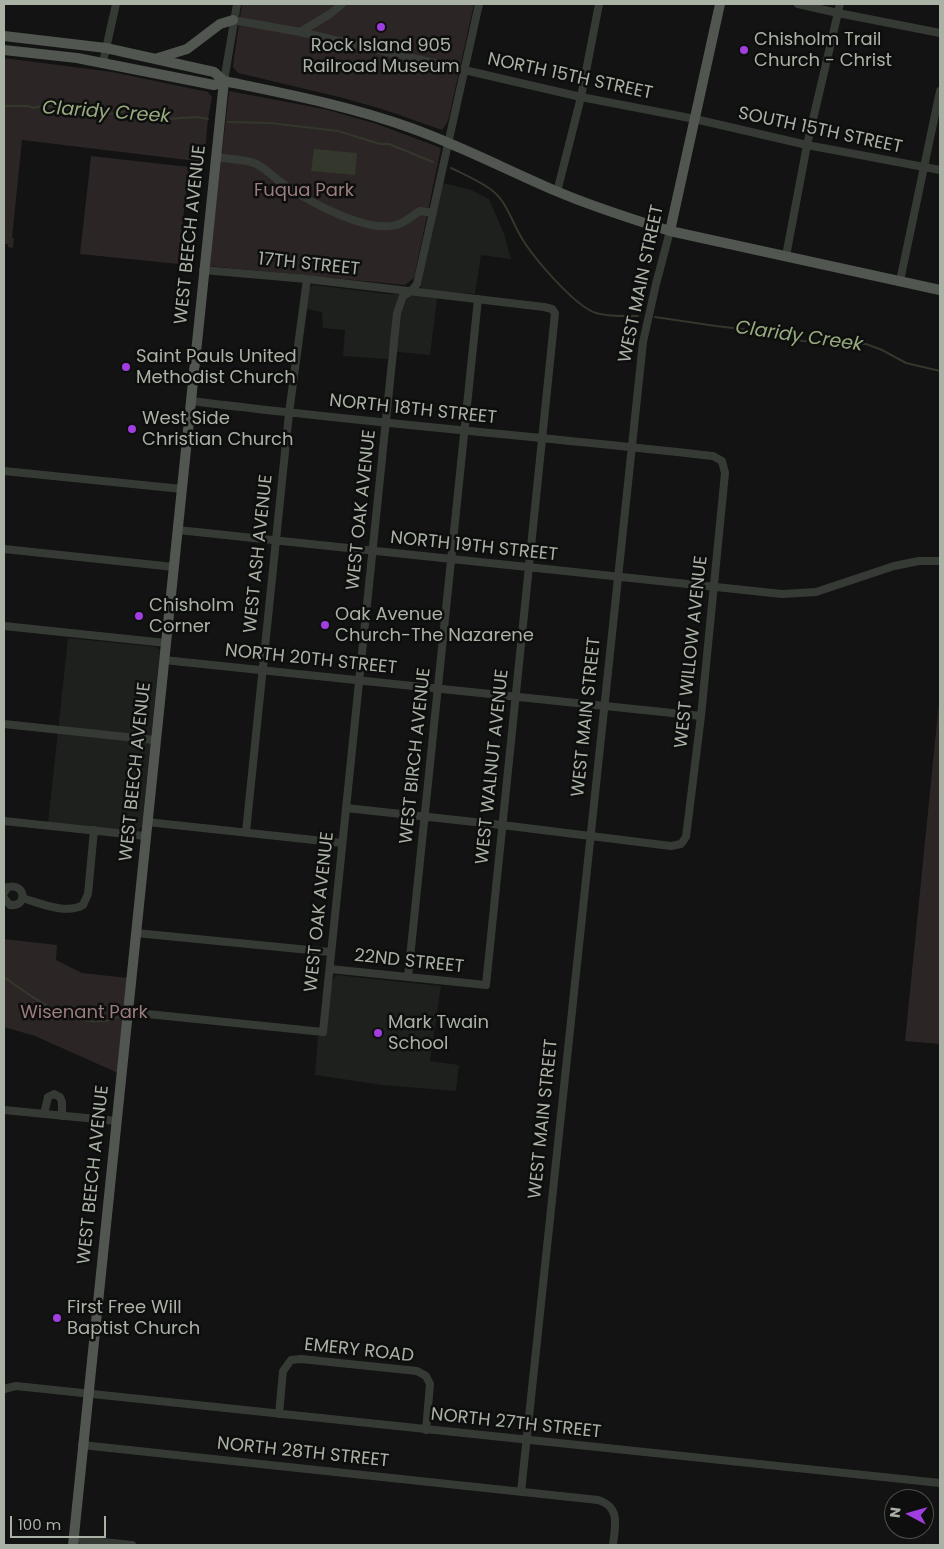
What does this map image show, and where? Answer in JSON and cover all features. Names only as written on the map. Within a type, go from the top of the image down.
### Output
[{"type":"main road","name":"WEST MAIN STREET","points":[[670,231],[720,4]]},
{"type":"main road","points":[[158,58],[187,49],[220,24],[234,20]]},
{"type":"main road","points":[[4,36],[106,48],[158,58],[214,72],[219,83]]},
{"type":"main road","points":[[4,50],[103,62],[340,106],[449,142],[557,192],[612,213],[670,231],[940,290]]},
{"type":"main road","name":"WEST BEECH AVENUE","points":[[73,1542],[118,1121],[145,836],[216,157],[219,83]]},
{"type":"street","points":[[103,62],[116,4]]},
{"type":"street","name":"WEST BEECH AVENUE","points":[[219,83],[237,4]]},
{"type":"street","points":[[300,32],[330,14],[342,4]]},
{"type":"street","name":"WEST OAK AVENUE","points":[[128,1012],[323,1032],[397,313],[403,296],[417,284],[479,4]]},
{"type":"street","points":[[557,192],[581,97],[599,4]]},
{"type":"street","points":[[798,4],[940,33]]},
{"type":"street","points":[[786,256],[807,145],[840,4]]},
{"type":"street","name":"NORTH 15TH STREET","points":[[234,20],[300,32],[581,97],[694,119]]},
{"type":"street","points":[[900,281],[940,91]]},
{"type":"street","name":"SOUTH 15TH STREET","points":[[694,119],[807,145],[940,170]]},
{"type":"street","points":[[216,157],[254,162],[306,198],[337,214],[356,220],[374,224],[396,225],[406,221],[420,211],[433,213]]},
{"type":"street","name":"WEST MAIN STREET","points":[[521,1492],[643,342],[670,231]]},
{"type":"street","name":"17TH STREET","points":[[203,270],[307,279],[544,307],[552,309],[555,313]]},
{"type":"street","name":"WEST ASH AVENUE","points":[[246,832],[261,670],[289,413],[307,279]]},
{"type":"street","name":"WEST BIRCH AVENUE","points":[[408,977],[478,299]]},
{"type":"street","name":"WEST WALNUT AVENUE","points":[[486,985],[555,313]]},
{"type":"street","name":"NORTH 18TH STREET","points":[[191,401],[289,413],[713,456],[722,461]]},
{"type":"street","name":"WEST WILLOW AVENUE","points":[[591,835],[670,846],[681,844],[686,837],[701,716],[725,473],[722,461]]},
{"type":"street","points":[[4,471],[182,488]]},
{"type":"street","name":"NORTH 19TH STREET","points":[[178,530],[782,594],[801,594],[833,587],[894,566],[919,561],[940,561]]},
{"type":"street","points":[[4,548],[174,566]]},
{"type":"street","points":[[4,626],[166,643]]},
{"type":"street","name":"NORTH 20TH STREET","points":[[164,660],[701,716]]},
{"type":"street","points":[[4,724],[155,740]]},
{"type":"street","points":[[346,808],[591,835]]},
{"type":"street","points":[[4,821],[145,836]]},
{"type":"street","points":[[147,822],[342,844]]},
{"type":"street","points":[[22,898],[67,909],[83,905],[88,894],[94,830]]},
{"type":"street","points":[[4,893],[8,887],[14,886],[20,889],[22,898],[19,903],[13,905],[7,903],[4,898]]},
{"type":"street","points":[[136,933],[330,952]]},
{"type":"street","name":"22ND STREET","points":[[330,969],[486,985]]},
{"type":"street","points":[[44,1114],[48,1097],[54,1094],[60,1097],[62,1102],[62,1116]]},
{"type":"street","points":[[4,1110],[118,1121]]},
{"type":"street","name":"EMERY ROAD","points":[[279,1414],[283,1371],[291,1360],[303,1359],[411,1370],[426,1376],[430,1384],[426,1430]]},
{"type":"street","name":"NORTH 27TH STREET","points":[[4,1389],[16,1386],[940,1483]]},
{"type":"street","name":"NORTH 28TH STREET","points":[[82,1445],[598,1500],[606,1503],[614,1513],[616,1520],[613,1545]]},
{"type":"street","points":[[73,1542],[132,1545]]},
{"type":"shaded area","points":[[314,149],[357,153],[355,175],[311,171]]},
{"type":"shaded area","points":[[443,183],[471,190],[489,199],[504,234],[511,259],[481,255],[475,294],[438,291],[430,355],[389,351],[388,359],[343,356],[345,330],[323,328],[322,312],[306,309],[309,288],[313,285],[387,294],[419,295]]},
{"type":"shaded area","points":[[68,638],[156,647],[160,651],[142,827],[135,832],[48,823]]},
{"type":"shaded area","name":"Mark Twain School","points":[[336,975],[441,986],[430,1061],[459,1065],[456,1091],[382,1085],[315,1075],[318,1037],[327,1030],[331,983]]},
{"type":"green space","points":[[242,4],[474,4],[448,121],[442,130],[382,109],[238,73],[233,67]]},
{"type":"green space","points":[[4,58],[112,72],[208,92],[212,97],[204,162],[22,140],[12,238],[14,238],[13,248],[8,247],[8,244],[4,244]]},
{"type":"green space","name":"Fuqua Park","points":[[229,91],[324,109],[377,124],[441,148],[414,278],[405,285],[209,266]]},
{"type":"green space","points":[[91,156],[189,167],[178,264],[80,254]]},
{"type":"green space","points":[[940,692],[940,1044],[905,1041]]},
{"type":"green space","name":"Wisenant Park","points":[[4,939],[57,945],[56,960],[82,973],[128,978],[118,1073],[35,1036],[4,1027]]},
{"type":"waterway","name":"Claridy Creek","points":[[4,106],[28,106],[34,108],[44,105],[75,111],[89,110],[110,114],[126,111],[143,115],[152,114],[167,119],[197,117],[208,119]]},
{"type":"waterway","name":"Claridy Creek","points":[[228,122],[270,123],[338,131],[380,144],[389,144],[433,162]]},
{"type":"waterway","name":"Claridy Creek","points":[[451,168],[484,185],[498,196],[533,255],[576,301],[596,313],[638,316]]},
{"type":"waterway","name":"Claridy Creek","points":[[655,317],[758,331],[803,341],[866,344],[906,363],[940,371]]},
{"type":"waterway","points":[[4,977],[45,1004],[76,1018],[108,1021],[123,1015]]},
{"type":"place","name":"Rock Island 905 Railroad Museum","points":[[381,27]]},
{"type":"place","name":"Chisholm Trail Church - Christ","points":[[744,50]]},
{"type":"place","name":"Saint Pauls United Methodist Church","points":[[126,367]]},
{"type":"place","name":"West Side Christian Church","points":[[132,429]]},
{"type":"place","name":"Chisholm Corner","points":[[139,616]]},
{"type":"place","name":"Oak Avenue Church-The Nazarene","points":[[325,625]]},
{"type":"place","name":"Mark Twain School","points":[[378,1033]]},
{"type":"place","name":"First Free Will Baptist Church","points":[[57,1318]]}]
